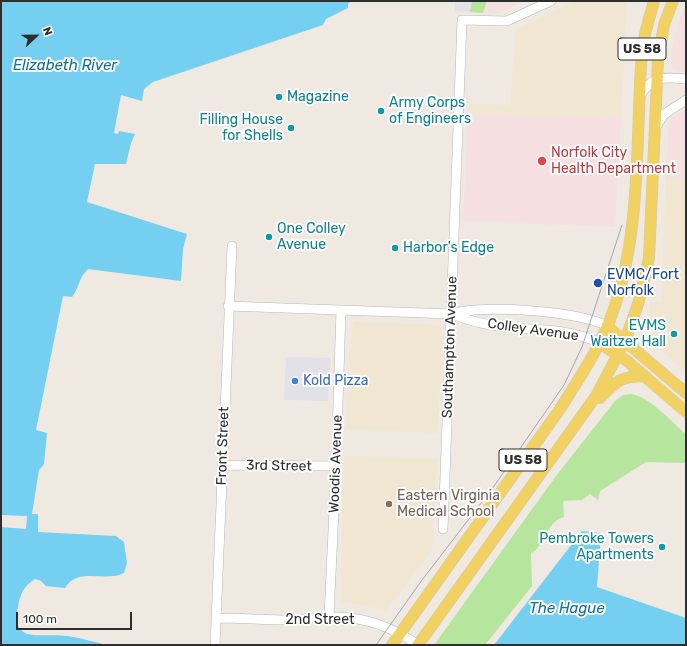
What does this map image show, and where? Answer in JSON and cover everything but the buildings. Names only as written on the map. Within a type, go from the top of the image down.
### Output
[{"type":"main road","name":"US 58","points":[[392,645],[560,409],[599,343],[607,326],[622,280],[631,243],[635,195],[642,50],[654,1]]},
{"type":"main road","name":"US 58","points":[[418,645],[596,396],[626,341],[639,301],[649,258],[660,44],[664,25],[672,1]]},
{"type":"main road","name":"Colley Avenue","points":[[607,326],[686,393]]},
{"type":"main road","name":"Colley Avenue","points":[[599,343],[619,355],[686,412]]},
{"type":"main road","points":[[572,430],[618,380],[645,376]]},
{"type":"street","name":"Southampton Avenue","points":[[443,529],[466,20],[507,21],[551,1]]},
{"type":"street","points":[[639,98],[649,83],[658,79],[663,77],[686,79]]},
{"type":"street","points":[[655,129],[663,115],[686,100]]},
{"type":"street","name":"Front Street","points":[[215,645],[228,306],[232,246]]},
{"type":"street","name":"Colley Avenue","points":[[228,306],[452,314],[468,320],[497,326],[570,333],[599,343]]},
{"type":"street","name":"Colley Avenue","points":[[452,314],[468,309],[559,313],[586,317],[607,326]]},
{"type":"street","name":"Woodis Avenue","points":[[329,617],[341,310]]},
{"type":"street","name":"3rd Street","points":[[222,465],[336,466]]},
{"type":"street","name":"2nd Street","points":[[216,618],[292,620],[329,617],[360,619],[401,633],[418,645]]},
{"type":"shaded area","points":[[455,1],[472,1],[470,12],[455,11]]},
{"type":"shaded area","points":[[487,1],[525,1],[499,13],[483,13]]},
{"type":"shaded area","points":[[575,1],[627,1],[621,118],[468,114],[468,104],[510,105],[516,30]]},
{"type":"shaded area","points":[[686,3],[686,72],[673,69],[671,64],[672,50],[678,25]]},
{"type":"shaded area","points":[[686,109],[686,179],[666,179],[669,126],[673,117]]},
{"type":"shaded area","name":"Norfolk City Health Department","points":[[468,114],[621,118],[615,227],[463,221]]},
{"type":"shaded area","points":[[666,179],[686,179],[686,372],[656,344],[650,330],[649,322],[650,302],[661,302]]},
{"type":"shaded area","points":[[353,322],[442,325],[438,433],[346,429],[350,349],[351,350]]},
{"type":"shaded area","points":[[286,357],[330,358],[328,401],[284,400]]},
{"type":"shaded area","name":"Eastern Virginia Medical School","points":[[344,456],[437,459],[432,550],[386,611],[364,605],[341,602]]},
{"type":"green space","points":[[472,1],[487,1],[483,13],[470,12]]},
{"type":"green space","points":[[631,394],[639,396],[653,405],[686,434],[686,463],[646,462],[600,491],[598,500],[590,494],[582,500],[563,501],[564,517],[553,523],[540,545],[531,553],[532,586],[485,645],[434,645],[556,476],[615,401],[623,395]]},
{"type":"water","name":"Elizabeth River","points":[[1,1],[351,1],[348,4],[348,8],[326,19],[323,25],[153,82],[144,89],[142,101],[121,95],[114,133],[118,134],[119,131],[135,134],[131,143],[126,164],[95,164],[87,202],[187,234],[183,249],[181,281],[88,269],[83,275],[72,297],[63,296],[36,430],[47,433],[44,464],[39,470],[32,514],[38,514],[38,532],[116,536],[124,542],[127,563],[124,573],[117,576],[84,576],[70,581],[65,588],[46,586],[41,581],[35,579],[28,584],[21,594],[17,619],[19,627],[24,632],[31,635],[68,636],[107,645],[1,645]]},
{"type":"water","name":"The Hague","points":[[582,531],[601,533],[597,587],[686,618],[686,645],[494,645]]},
{"type":"pier","points":[[1,515],[27,516],[26,529],[1,527]]},
{"type":"tram line","points":[[376,645],[422,580],[492,489],[564,385],[582,347],[622,225]]},
{"type":"place","name":"Magazine","points":[[279,97]]},
{"type":"place","name":"Army Corps of Engineers","points":[[381,111]]},
{"type":"place","name":"Filling House for Shells","points":[[291,128]]},
{"type":"place","name":"Norfolk City Health Department","points":[[542,161]]},
{"type":"place","name":"One Colley Avenue","points":[[269,237]]},
{"type":"place","name":"Harbor's Edge","points":[[395,248]]},
{"type":"place","name":"EVMC/Fort Norfolk","points":[[598,283]]},
{"type":"place","name":"EVMS Waitzer Hall","points":[[674,334]]},
{"type":"place","name":"Kold Pizza","points":[[295,381]]},
{"type":"place","name":"Eastern Virginia Medical School","points":[[389,504]]},
{"type":"place","name":"Pembroke Towers Apartments","points":[[662,547]]}]
